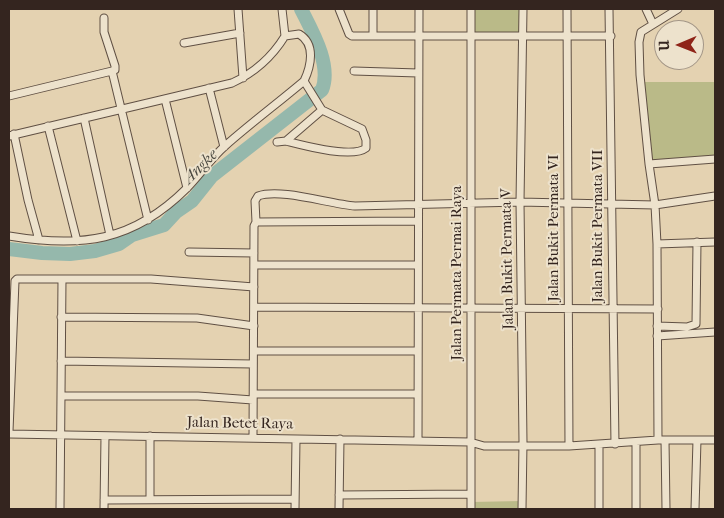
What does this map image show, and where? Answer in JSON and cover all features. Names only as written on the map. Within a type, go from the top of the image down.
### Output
[{"type":"street","points":[[238,9],[243,78]]},
{"type":"street","points":[[40,240],[11,135],[232,83],[243,78],[277,49],[285,36],[282,9]]},
{"type":"street","points":[[339,9],[350,36],[611,36]]},
{"type":"street","points":[[373,9],[373,36]]},
{"type":"street","points":[[418,441],[419,9]]},
{"type":"street","name":"Jalan Permata Permai Raya","points":[[471,9],[471,509]]},
{"type":"street","name":"Jalan Bukit Permata V","points":[[522,509],[520,202],[523,9]]},
{"type":"street","name":"Jalan Bukit Permata VI","points":[[567,9],[569,446]]},
{"type":"street","name":"Jalan Bukit Permata VII","points":[[609,9],[611,36],[612,309],[615,444]]},
{"type":"street","points":[[646,9],[653,24]]},
{"type":"street","points":[[666,509],[657,336],[655,205],[640,75],[639,42],[641,32],[678,9]]},
{"type":"street","points":[[9,96],[115,70],[104,32],[104,18]]},
{"type":"street","points":[[184,43],[240,33]]},
{"type":"street","points":[[9,236],[40,240],[76,241],[110,236],[148,220],[168,206],[187,188],[224,146],[307,84],[311,61],[307,41],[299,34],[285,36]]},
{"type":"street","points":[[112,71],[148,220]]},
{"type":"street","points":[[354,72],[418,73]]},
{"type":"street","points":[[277,142],[286,141],[346,152],[357,152],[366,148],[366,140],[362,129],[320,107],[307,84]]},
{"type":"street","points":[[209,88],[224,146]]},
{"type":"street","points":[[165,99],[187,188]]},
{"type":"street","points":[[286,141],[320,107]]},
{"type":"street","points":[[84,118],[110,236]]},
{"type":"street","points":[[48,126],[76,241]]},
{"type":"street","points":[[649,164],[715,159]]},
{"type":"street","points":[[254,438],[254,253],[255,201],[258,196],[263,194],[291,195],[340,205],[355,206],[520,202],[655,205],[715,196]]},
{"type":"street","points":[[256,222],[418,221]]},
{"type":"street","points":[[657,326],[687,327],[696,324],[696,242]]},
{"type":"street","points":[[657,244],[715,242]]},
{"type":"street","points":[[189,252],[254,253]]},
{"type":"street","points":[[254,264],[418,265]]},
{"type":"street","points":[[9,432],[15,281],[19,278],[151,279],[254,288]]},
{"type":"street","points":[[60,509],[62,279]]},
{"type":"street","points":[[254,307],[658,309]]},
{"type":"street","points":[[61,317],[197,318],[254,326]]},
{"type":"street","points":[[657,336],[715,332]]},
{"type":"street","points":[[254,351],[418,351]]},
{"type":"street","points":[[61,361],[253,364]]},
{"type":"street","points":[[61,396],[253,397],[418,394]]},
{"type":"street","name":"Jalan Betet Raya","points":[[9,432],[105,436],[470,442],[484,446],[569,446],[661,440],[715,440]]},
{"type":"street","points":[[104,509],[105,436]]},
{"type":"street","points":[[150,436],[150,500]]},
{"type":"street","points":[[294,509],[296,439]]},
{"type":"street","points":[[339,509],[340,439]]},
{"type":"street","points":[[695,509],[697,440]]},
{"type":"street","points":[[636,442],[636,509]]},
{"type":"street","points":[[599,445],[599,509]]},
{"type":"street","points":[[339,495],[470,494]]},
{"type":"street","points":[[104,500],[295,500]]},
{"type":"green space","points":[[471,9],[523,9],[523,37],[471,37]]},
{"type":"green space","points":[[640,82],[715,82],[715,159],[649,166]]},
{"type":"green space","points":[[522,501],[522,509],[471,509],[471,502]]},
{"type":"waterway","name":"Angke","points":[[9,249],[70,254],[95,251],[119,244],[132,235],[164,225],[176,212],[192,201],[212,176],[322,90],[324,80],[323,59],[301,9]]}]
